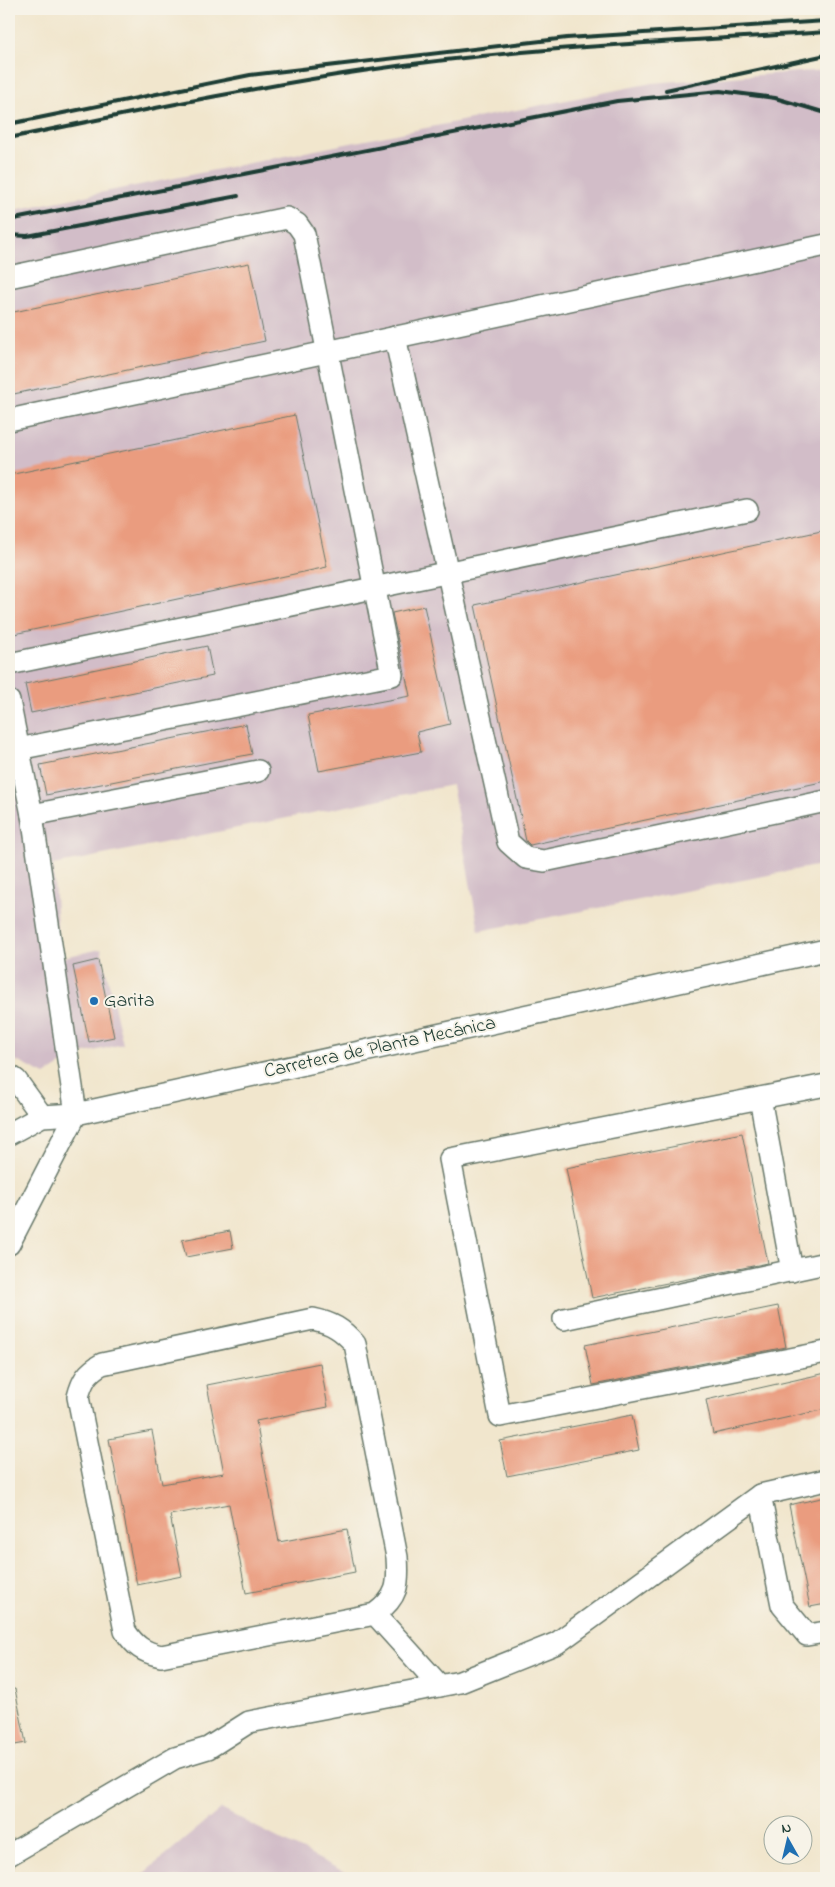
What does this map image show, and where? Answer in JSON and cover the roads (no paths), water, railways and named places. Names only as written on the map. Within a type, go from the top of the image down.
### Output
[{"type":"street","points":[[9,277],[287,218],[298,224],[304,234],[392,675],[18,749]]},
{"type":"street","points":[[9,420],[826,246]]},
{"type":"street","points":[[394,337],[448,573],[487,704],[508,842],[526,858],[544,861],[826,802]]},
{"type":"street","points":[[9,664],[747,510]]},
{"type":"street","points":[[9,1244],[76,1114],[32,815],[10,712]]},
{"type":"street","points":[[32,815],[258,771]]},
{"type":"street","name":"Carretera de Planta Mecánica","points":[[42,1116],[76,1114],[826,950]]},
{"type":"street","points":[[9,1075],[16,1080],[42,1116],[9,1134]]},
{"type":"street","points":[[826,1086],[450,1159],[500,1416],[826,1352]]},
{"type":"street","points":[[760,1098],[792,1271]]},
{"type":"street","points":[[564,1319],[826,1263]]},
{"type":"street","points":[[314,1319],[331,1322],[345,1332],[355,1344],[397,1557],[399,1577],[396,1591],[388,1604],[375,1614],[161,1656],[146,1653],[134,1645],[126,1631],[78,1397],[81,1384],[91,1370],[102,1364],[314,1319]]},
{"type":"street","points":[[9,1855],[175,1758],[208,1748],[249,1722],[460,1682],[557,1642],[760,1495],[826,1480]]},
{"type":"street","points":[[760,1495],[782,1605],[807,1635],[826,1632]]},
{"type":"street","points":[[375,1614],[440,1686]]},
{"type":"railway","points":[[9,124],[250,75],[567,38],[826,21]]},
{"type":"railway","points":[[9,138],[238,92],[376,69],[544,50],[826,32]]},
{"type":"railway","points":[[666,90],[826,55]]},
{"type":"railway","points":[[9,220],[617,101],[720,91],[775,98],[826,113]]},
{"type":"railway","points":[[9,235],[27,236],[238,196]]},
{"type":"place","name":"Garita","points":[[94,1001]]}]
